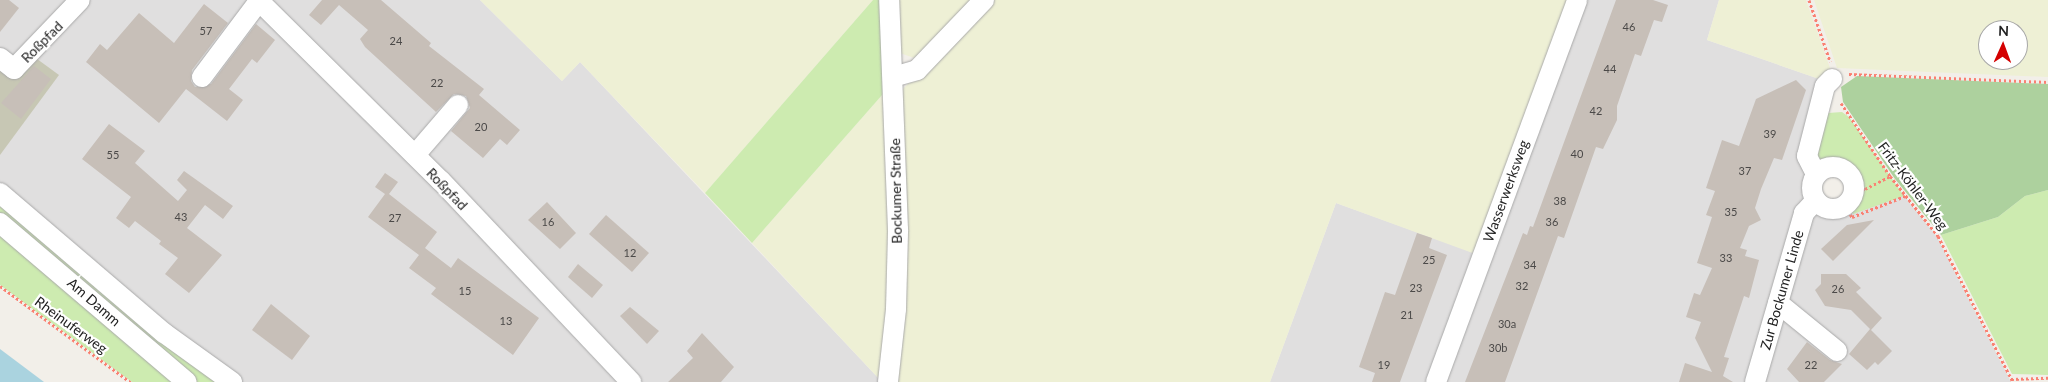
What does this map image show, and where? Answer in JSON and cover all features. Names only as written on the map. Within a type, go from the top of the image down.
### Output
[{"type":"street","name":"Roßpfad","points":[[0,58],[14,69],[80,0]]},
{"type":"street","name":"Roßpfad","points":[[259,0],[415,155],[632,382]]},
{"type":"street","points":[[202,77],[259,0]]},
{"type":"street","name":"Bockumer Straße","points":[[888,0],[893,76],[897,269],[888,382]]},
{"type":"street","points":[[893,76],[917,70],[984,0]]},
{"type":"street","name":"Wasserwerksweg","points":[[1436,382],[1577,0]]},
{"type":"street","points":[[1816,174],[1806,156],[1825,86],[1832,79]]},
{"type":"street","points":[[415,155],[458,105]]},
{"type":"street","points":[[1827,167],[1840,168],[1850,176],[1849,197],[1826,208],[1815,201],[1811,188],[1816,174],[1827,167]]},
{"type":"street","points":[[0,193],[151,322],[232,382]]},
{"type":"street","name":"Zur Bockumer Linde","points":[[1755,382],[1804,213],[1815,201]]},
{"type":"street","name":"Am Damm","points":[[0,224],[187,382]]},
{"type":"street","points":[[1778,303],[1837,351]]},
{"type":"path","name":"Fritz-Köhler-Weg","points":[[1809,0],[1831,63],[1832,79],[1839,100],[1890,176],[1938,236],[2012,380]]},
{"type":"path","points":[[1832,79],[1848,74],[2048,82]]},
{"type":"path","points":[[1890,176],[1849,197],[1852,217],[1906,196]]},
{"type":"path","name":"Rheinuferweg","points":[[0,286],[130,382]]},
{"type":"path","points":[[2012,380],[2048,378]]},
{"type":"shaded area","points":[[0,0],[480,0],[562,81],[580,62],[882,382],[236,382],[0,189]]},
{"type":"shaded area","points":[[480,0],[873,0],[705,193],[580,62],[562,81]]},
{"type":"shaded area","points":[[891,0],[980,0],[917,59],[900,53]]},
{"type":"shaded area","points":[[989,0],[1572,0],[1478,255],[1336,203],[1270,382],[893,382],[901,91]]},
{"type":"shaded area","points":[[1581,0],[1719,0],[1707,40],[1825,81],[1801,212],[1890,178],[1937,237],[2011,382],[1270,382],[1336,203],[1483,256]]},
{"type":"shaded area","points":[[1719,0],[1806,0],[1830,68],[1825,81],[1707,40]]},
{"type":"shaded area","points":[[1814,0],[2048,0],[2048,77],[1837,68]]},
{"type":"shaded area","points":[[33,56],[59,75],[0,155],[0,62]]},
{"type":"shaded area","points":[[890,86],[893,230],[882,382],[752,243]]},
{"type":"green space","points":[[873,0],[884,0],[890,86],[752,243],[705,193]]},
{"type":"green space","points":[[1857,76],[2048,84],[2048,190],[2025,196],[1998,217],[1941,235],[1895,179],[1843,102],[1841,87]]},
{"type":"green space","points":[[1842,112],[1849,117],[1904,196],[1853,214],[1851,210],[1861,194],[1857,173],[1842,161],[1821,163],[1815,153],[1828,113]]},
{"type":"green space","points":[[2048,190],[2048,375],[2012,374],[1941,235],[1998,217],[2025,196]]},
{"type":"green space","points":[[0,199],[223,382],[132,382],[0,285]]},
{"type":"water","points":[[0,349],[44,382],[0,382]]},
{"type":"building","points":[[0,0],[9,0],[19,8],[0,32]]},
{"type":"building","points":[[322,0],[381,0],[431,43],[429,46],[484,89],[479,95],[520,130],[507,145],[500,139],[483,158],[451,131],[470,108],[466,96],[454,94],[436,112],[365,47],[360,39],[368,30],[339,5],[321,25],[309,15]]},
{"type":"building","points":[[1616,0],[1653,0],[1668,5],[1662,22],[1654,20],[1641,56],[1635,54],[1617,106],[1617,120],[1603,149],[1596,147],[1564,238],[1558,236],[1505,382],[1465,382],[1523,233],[1527,235],[1530,226],[1533,227]]},
{"type":"building","points":[[204,4],[228,23],[192,70],[191,81],[195,87],[211,84],[256,24],[275,40],[257,63],[252,59],[229,89],[243,100],[227,121],[186,89],[159,123],[86,62],[100,44],[107,50],[139,13],[174,43]]},
{"type":"building","points":[[34,66],[51,79],[21,119],[1,103]]},
{"type":"building","points":[[1796,80],[1806,90],[1782,160],[1774,158],[1761,189],[1755,208],[1761,220],[1749,226],[1740,248],[1747,250],[1745,256],[1759,260],[1749,298],[1744,296],[1724,357],[1729,358],[1723,376],[1733,382],[1679,382],[1685,363],[1712,372],[1695,338],[1701,322],[1686,317],[1694,293],[1700,295],[1712,268],[1697,263],[1712,217],[1706,215],[1715,191],[1706,188],[1722,140],[1739,146],[1756,99]]},
{"type":"building","points":[[109,124],[145,151],[135,163],[178,201],[187,190],[177,180],[184,171],[233,206],[223,219],[205,205],[187,228],[222,255],[189,293],[165,274],[178,258],[159,244],[161,241],[135,221],[129,228],[116,218],[131,197],[82,159]]},
{"type":"building","points":[[385,173],[398,182],[389,194],[437,232],[425,248],[451,268],[458,258],[539,318],[513,355],[431,294],[436,288],[409,268],[419,255],[368,217],[385,194],[375,187]]},
{"type":"building","points":[[547,202],[576,233],[560,249],[528,220]]},
{"type":"building","points":[[606,215],[649,253],[632,272],[589,234]]},
{"type":"building","points":[[1874,220],[1833,261],[1821,249],[1847,225]]},
{"type":"building","points":[[1417,233],[1432,238],[1429,248],[1447,255],[1400,382],[1372,382],[1375,373],[1359,367],[1385,292],[1395,295]]},
{"type":"building","points":[[578,264],[603,285],[592,298],[568,277]]},
{"type":"building","points":[[1821,274],[1846,274],[1861,288],[1856,292],[1882,318],[1871,330],[1892,351],[1878,365],[1875,362],[1867,370],[1849,354],[1870,329],[1851,310],[1825,306],[1815,290],[1821,284]]},
{"type":"building","points":[[271,304],[310,336],[292,360],[252,330]]},
{"type":"building","points":[[630,307],[659,331],[647,344],[620,316]]},
{"type":"building","points":[[702,333],[734,367],[721,382],[668,382],[693,358],[687,351]]},
{"type":"building","points":[[1807,342],[1830,360],[1842,364],[1824,382],[1799,382],[1787,369]]}]
